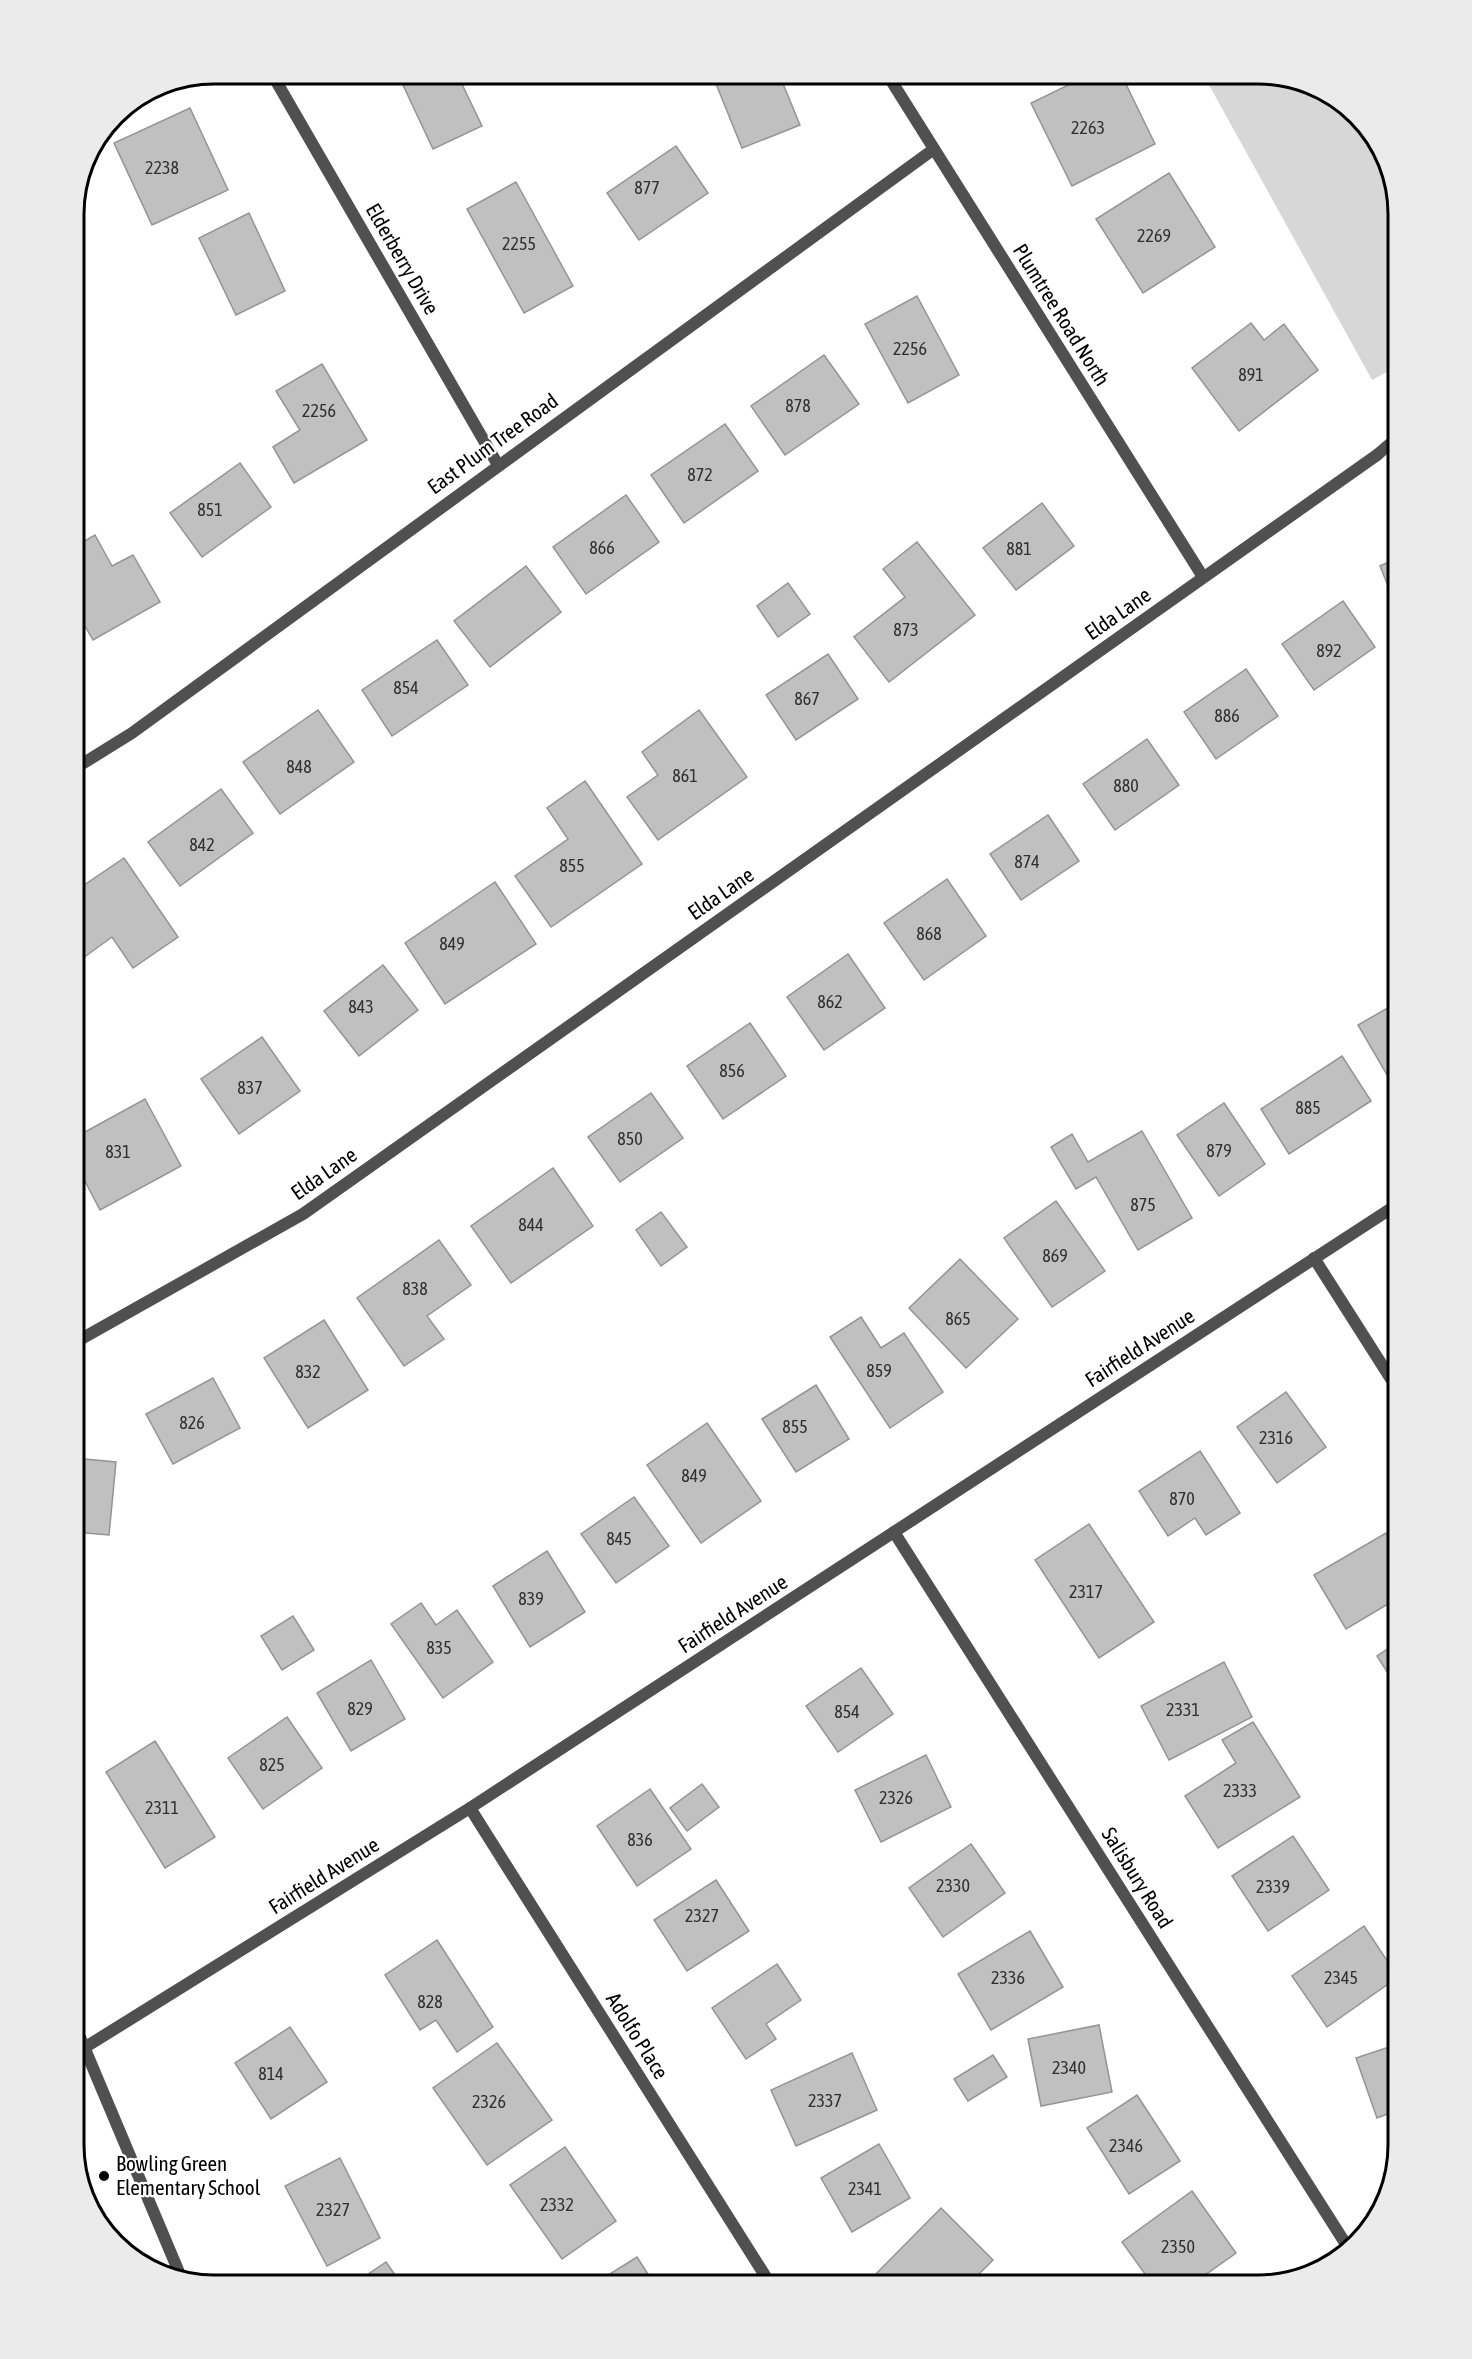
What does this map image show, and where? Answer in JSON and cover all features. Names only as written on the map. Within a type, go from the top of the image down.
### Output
[{"type":"street","name":"Elderberry Drive","points":[[278,84],[498,465]]},
{"type":"street","name":"Plumtree Road North","points":[[893,84],[1203,578]]},
{"type":"street","name":"East Plum Tree Road","points":[[84,763],[132,733],[934,149]]},
{"type":"street","name":"Elda Lane","points":[[84,1337],[303,1214],[1388,446]]},
{"type":"street","name":"Fairfield Avenue","points":[[84,2048],[470,1808],[1388,1210]]},
{"type":"street","points":[[1314,1258],[1388,1374]]},
{"type":"street","name":"Salisbury Road","points":[[894,1532],[1344,2242]]},
{"type":"street","name":"Adolfo Place","points":[[470,1808],[765,2275]]},
{"type":"street","points":[[84,2048],[179,2270]]},
{"type":"shaded area","points":[[1209,84],[1266,84],[1300,91],[1315,97],[1344,116],[1356,128],[1375,157],[1387,197],[1388,371],[1372,380]]},
{"type":"building","points":[[462,84],[482,126],[433,149],[403,85]]},
{"type":"building","points":[[716,84],[783,84],[800,125],[742,148]]},
{"type":"building","points":[[1070,84],[1126,84],[1155,144],[1072,186],[1031,103]]},
{"type":"building","points":[[190,108],[228,190],[152,225],[114,143]]},
{"type":"building","points":[[676,146],[708,193],[639,240],[607,193]]},
{"type":"building","points":[[1169,173],[1215,247],[1143,293],[1096,219]]},
{"type":"building","points":[[516,182],[573,286],[524,313],[467,209]]},
{"type":"building","points":[[249,213],[285,291],[236,315],[199,238]]},
{"type":"building","points":[[917,296],[959,375],[908,403],[865,324]]},
{"type":"building","points":[[1251,323],[1264,340],[1284,324],[1318,370],[1239,431],[1192,368]]},
{"type":"building","points":[[824,355],[859,404],[785,455],[751,406]]},
{"type":"building","points":[[322,364],[367,440],[294,483],[273,447],[300,430],[276,391]]},
{"type":"building","points":[[725,424],[758,471],[684,523],[651,475]]},
{"type":"building","points":[[240,463],[271,507],[202,557],[170,513]]},
{"type":"building","points":[[626,495],[659,542],[586,594],[553,547]]},
{"type":"building","points":[[1042,503],[1074,546],[1016,590],[983,548]]},
{"type":"building","points":[[95,535],[112,566],[133,555],[160,602],[93,640],[84,624],[84,541]]},
{"type":"building","points":[[917,542],[975,615],[889,682],[854,637],[905,597],[883,569]]},
{"type":"building","points":[[1388,562],[1388,586],[1380,566]]},
{"type":"building","points":[[526,566],[561,612],[490,667],[454,621]]},
{"type":"building","points":[[788,583],[810,614],[778,637],[757,606]]},
{"type":"building","points":[[1343,601],[1375,647],[1314,690],[1282,644]]},
{"type":"building","points":[[437,640],[468,685],[392,736],[362,690]]},
{"type":"building","points":[[828,654],[858,699],[796,740],[766,695]]},
{"type":"building","points":[[1246,669],[1278,716],[1216,759],[1184,712]]},
{"type":"building","points":[[318,710],[354,762],[280,814],[243,762]]},
{"type":"building","points":[[699,710],[747,777],[658,840],[627,797],[658,775],[642,752]]},
{"type":"building","points":[[1147,739],[1179,785],[1115,830],[1083,784]]},
{"type":"building","points":[[585,781],[642,864],[551,927],[515,876],[568,839],[547,808]]},
{"type":"building","points":[[221,789],[253,833],[180,886],[148,842]]},
{"type":"building","points":[[1048,815],[1079,861],[1021,900],[990,854]]},
{"type":"building","points":[[124,858],[178,937],[133,968],[112,937],[84,957],[84,885]]},
{"type":"building","points":[[947,879],[986,936],[924,980],[884,923]]},
{"type":"building","points":[[495,882],[536,944],[445,1004],[405,943]]},
{"type":"building","points":[[848,954],[885,1008],[824,1050],[787,997]]},
{"type":"building","points":[[383,965],[418,1010],[359,1056],[324,1011]]},
{"type":"building","points":[[1388,1008],[1388,1076],[1358,1025]]},
{"type":"building","points":[[750,1023],[786,1076],[723,1119],[687,1066]]},
{"type":"building","points":[[262,1037],[300,1091],[239,1134],[201,1079]]},
{"type":"building","points":[[1342,1056],[1371,1101],[1289,1154],[1261,1109]]},
{"type":"building","points":[[651,1093],[683,1138],[620,1182],[588,1137]]},
{"type":"building","points":[[145,1099],[181,1166],[100,1210],[84,1179],[84,1133]]},
{"type":"building","points":[[1224,1103],[1265,1164],[1219,1196],[1177,1135]]},
{"type":"building","points":[[1142,1131],[1192,1218],[1138,1250],[1096,1177],[1076,1189],[1051,1147],[1072,1134],[1088,1162]]},
{"type":"building","points":[[553,1168],[593,1226],[511,1283],[471,1226]]},
{"type":"building","points":[[1056,1201],[1105,1271],[1052,1307],[1004,1238]]},
{"type":"building","points":[[661,1212],[687,1247],[661,1266],[636,1230]]},
{"type":"building","points":[[439,1240],[471,1285],[427,1316],[444,1339],[404,1366],[357,1298]]},
{"type":"building","points":[[960,1259],[1018,1319],[966,1368],[909,1308]]},
{"type":"building","points":[[861,1317],[881,1348],[904,1333],[943,1392],[890,1428],[830,1337]]},
{"type":"building","points":[[324,1320],[368,1390],[308,1428],[264,1358]]},
{"type":"building","points":[[213,1378],[240,1428],[173,1464],[146,1414]]},
{"type":"building","points":[[816,1385],[849,1439],[796,1472],[762,1419]]},
{"type":"building","points":[[1286,1392],[1326,1447],[1277,1483],[1237,1427]]},
{"type":"building","points":[[707,1423],[761,1501],[701,1543],[647,1465]]},
{"type":"building","points":[[1200,1451],[1240,1513],[1206,1535],[1195,1518],[1168,1536],[1139,1491]]},
{"type":"building","points":[[84,1459],[116,1462],[109,1535],[84,1533]]},
{"type":"building","points":[[634,1497],[669,1546],[616,1583],[581,1534]]},
{"type":"building","points":[[1089,1524],[1154,1622],[1099,1658],[1035,1560]]},
{"type":"building","points":[[1386,1533],[1388,1536],[1388,1604],[1346,1629],[1314,1575]]},
{"type":"building","points":[[547,1551],[585,1612],[530,1647],[493,1586]]},
{"type":"building","points":[[421,1603],[436,1625],[457,1610],[493,1662],[443,1698],[391,1624]]},
{"type":"building","points":[[293,1616],[314,1650],[282,1670],[261,1636]]},
{"type":"building","points":[[1388,1649],[1388,1673],[1377,1656]]},
{"type":"building","points":[[371,1660],[405,1719],[351,1751],[317,1693]]},
{"type":"building","points":[[1224,1662],[1252,1717],[1169,1760],[1141,1706]]},
{"type":"building","points":[[861,1668],[893,1714],[838,1752],[806,1706]]},
{"type":"building","points":[[287,1717],[322,1768],[263,1809],[228,1758]]},
{"type":"building","points":[[1253,1722],[1300,1797],[1218,1848],[1185,1796],[1236,1763],[1222,1740]]},
{"type":"building","points":[[155,1741],[215,1837],[165,1868],[106,1772]]},
{"type":"building","points":[[926,1755],[951,1807],[881,1842],[855,1790]]},
{"type":"building","points":[[702,1784],[719,1807],[687,1831],[670,1808]]},
{"type":"building","points":[[650,1789],[691,1849],[637,1886],[597,1826]]},
{"type":"building","points":[[1293,1836],[1329,1890],[1268,1931],[1232,1876]]},
{"type":"building","points":[[971,1844],[1005,1893],[943,1937],[909,1888]]},
{"type":"building","points":[[716,1880],[749,1931],[687,1971],[654,1920]]},
{"type":"building","points":[[1364,1926],[1388,1962],[1388,1984],[1327,2027],[1292,1976]]},
{"type":"building","points":[[1030,1931],[1063,1987],[991,2030],[958,1974]]},
{"type":"building","points":[[437,1940],[493,2027],[457,2052],[436,2020],[420,2030],[385,1975]]},
{"type":"building","points":[[777,1964],[801,2000],[766,2024],[776,2039],[746,2059],[712,2008]]},
{"type":"building","points":[[1099,2025],[1112,2092],[1041,2106],[1028,2039]]},
{"type":"building","points":[[290,2027],[327,2082],[271,2119],[235,2063]]},
{"type":"building","points":[[497,2043],[552,2120],[487,2165],[433,2088]]},
{"type":"building","points":[[1388,2047],[1388,2114],[1377,2118],[1356,2058]]},
{"type":"building","points":[[852,2053],[877,2110],[796,2146],[771,2090]]},
{"type":"building","points":[[993,2055],[1007,2077],[968,2101],[954,2079]]},
{"type":"building","points":[[1137,2095],[1180,2161],[1129,2194],[1087,2128]]},
{"type":"building","points":[[879,2144],[910,2198],[852,2232],[821,2178]]},
{"type":"building","points":[[565,2147],[616,2221],[562,2259],[510,2185]]},
{"type":"building","points":[[340,2158],[380,2238],[327,2266],[285,2186]]},
{"type":"building","points":[[1192,2191],[1236,2253],[1205,2275],[1146,2275],[1122,2242]]},
{"type":"building","points":[[941,2208],[993,2260],[978,2275],[875,2275]]},
{"type":"building","points":[[637,2257],[649,2275],[608,2275]]},
{"type":"building","points":[[386,2262],[395,2275],[367,2275]]},
{"type":"place","name":"Bowling Green Elementary School","points":[[104,2176]]}]
